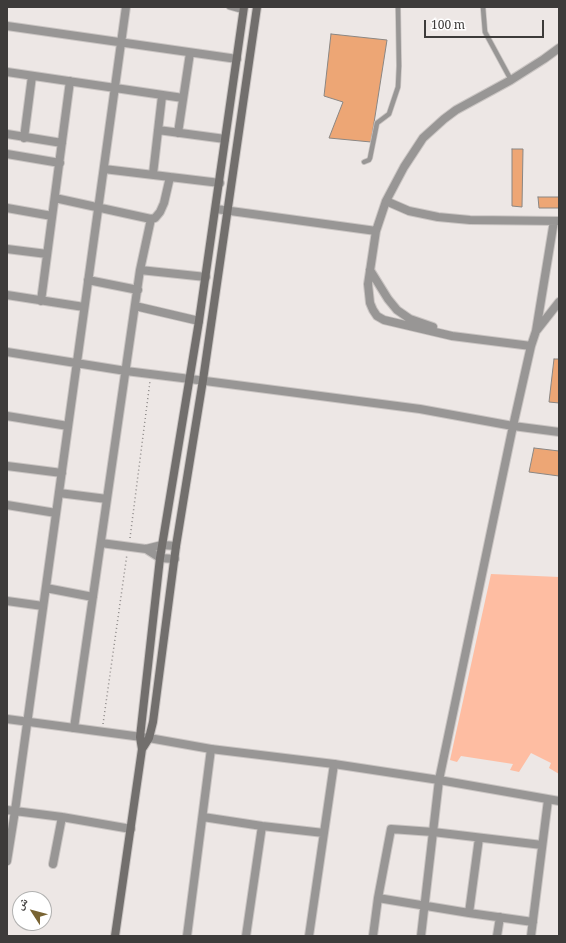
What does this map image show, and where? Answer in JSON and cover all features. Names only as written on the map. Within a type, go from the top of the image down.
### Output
[{"type":"main road","points":[[142,749],[149,738],[153,722],[176,546],[204,380],[257,7]]},
{"type":"main road","points":[[115,936],[142,749],[140,737],[160,558],[206,277],[243,9]]},
{"type":"main road","points":[[239,43],[252,44]]},
{"type":"main road","points":[[234,82],[246,84]]},
{"type":"street","points":[[7,861],[11,810],[27,722],[126,7]]},
{"type":"street","points":[[7,26],[237,59]]},
{"type":"street","points":[[531,346],[452,336],[405,322],[384,320],[377,316],[373,310],[369,296],[368,284],[376,231],[386,201],[404,167],[423,138],[456,110],[511,80],[559,48]]},
{"type":"street","points":[[178,133],[190,52]]},
{"type":"street","points":[[7,72],[183,98]]},
{"type":"street","points":[[24,138],[32,76]]},
{"type":"street","points":[[41,301],[70,81]]},
{"type":"street","points":[[153,174],[162,96]]},
{"type":"street","points":[[158,130],[225,140]]},
{"type":"street","points":[[7,134],[24,138],[62,143]]},
{"type":"street","points":[[7,154],[60,163]]},
{"type":"street","points":[[104,169],[220,183]]},
{"type":"street","points":[[55,198],[151,219],[155,218],[160,212],[164,203],[170,177]]},
{"type":"street","points":[[386,201],[410,210],[438,217],[470,220],[557,221],[536,331],[531,346],[513,426],[439,780],[421,936]]},
{"type":"street","points":[[7,208],[52,216]]},
{"type":"street","points":[[216,209],[376,231]]},
{"type":"street","points":[[74,728],[140,270],[151,219]]},
{"type":"street","points":[[7,249],[47,254]]},
{"type":"street","points":[[140,270],[206,277]]},
{"type":"street","points":[[370,270],[388,299],[405,322]]},
{"type":"street","points":[[88,280],[138,290]]},
{"type":"street","points":[[7,295],[84,307]]},
{"type":"street","points":[[536,331],[559,302]]},
{"type":"street","points":[[135,306],[199,321]]},
{"type":"street","points":[[7,352],[126,371],[190,378],[420,409],[513,426],[559,432]]},
{"type":"street","points":[[7,416],[68,426]]},
{"type":"street","points":[[7,466],[62,473]]},
{"type":"street","points":[[59,493],[107,499]]},
{"type":"street","points":[[7,505],[56,513]]},
{"type":"street","points":[[101,543],[146,549],[162,545],[176,546]]},
{"type":"street","points":[[146,549],[160,558],[175,560]]},
{"type":"street","points":[[46,588],[93,597]]},
{"type":"street","points":[[7,601],[43,606]]},
{"type":"street","points":[[7,719],[149,738],[211,749],[334,764],[439,780],[559,801]]},
{"type":"street","points":[[187,936],[211,749]]},
{"type":"street","points":[[309,936],[334,764]]},
{"type":"street","points":[[531,936],[548,800]]},
{"type":"street","points":[[11,810],[131,828]]},
{"type":"street","points":[[53,864],[62,817]]},
{"type":"street","points":[[202,817],[324,834]]},
{"type":"street","points":[[246,936],[262,826]]},
{"type":"street","points":[[373,936],[378,898],[391,829],[434,832],[542,845]]},
{"type":"street","points":[[469,913],[479,838]]},
{"type":"street","points":[[378,898],[533,922]]},
{"type":"street","points":[[497,936],[500,917]]},
{"type":"lane","points":[[229,7],[243,9]]},
{"type":"lane","points":[[364,162],[370,158],[378,123],[389,114],[398,87],[398,7]]},
{"type":"lane","points":[[483,7],[485,32],[511,80]]},
{"type":"shaded area","points":[[491,574],[559,577],[559,774],[549,768],[551,763],[531,753],[519,772],[510,770],[513,764],[461,756],[457,762],[450,760]]},
{"type":"building","points":[[331,34],[387,40],[371,142],[329,138],[343,102],[324,96]]},
{"type":"building","points":[[512,149],[523,149],[522,207],[512,206]]},
{"type":"building","points":[[538,197],[559,197],[559,208],[539,208]]},
{"type":"building","points":[[554,359],[559,359],[559,403],[549,402]]},
{"type":"building","points":[[534,448],[559,451],[559,476],[529,472]]}]
